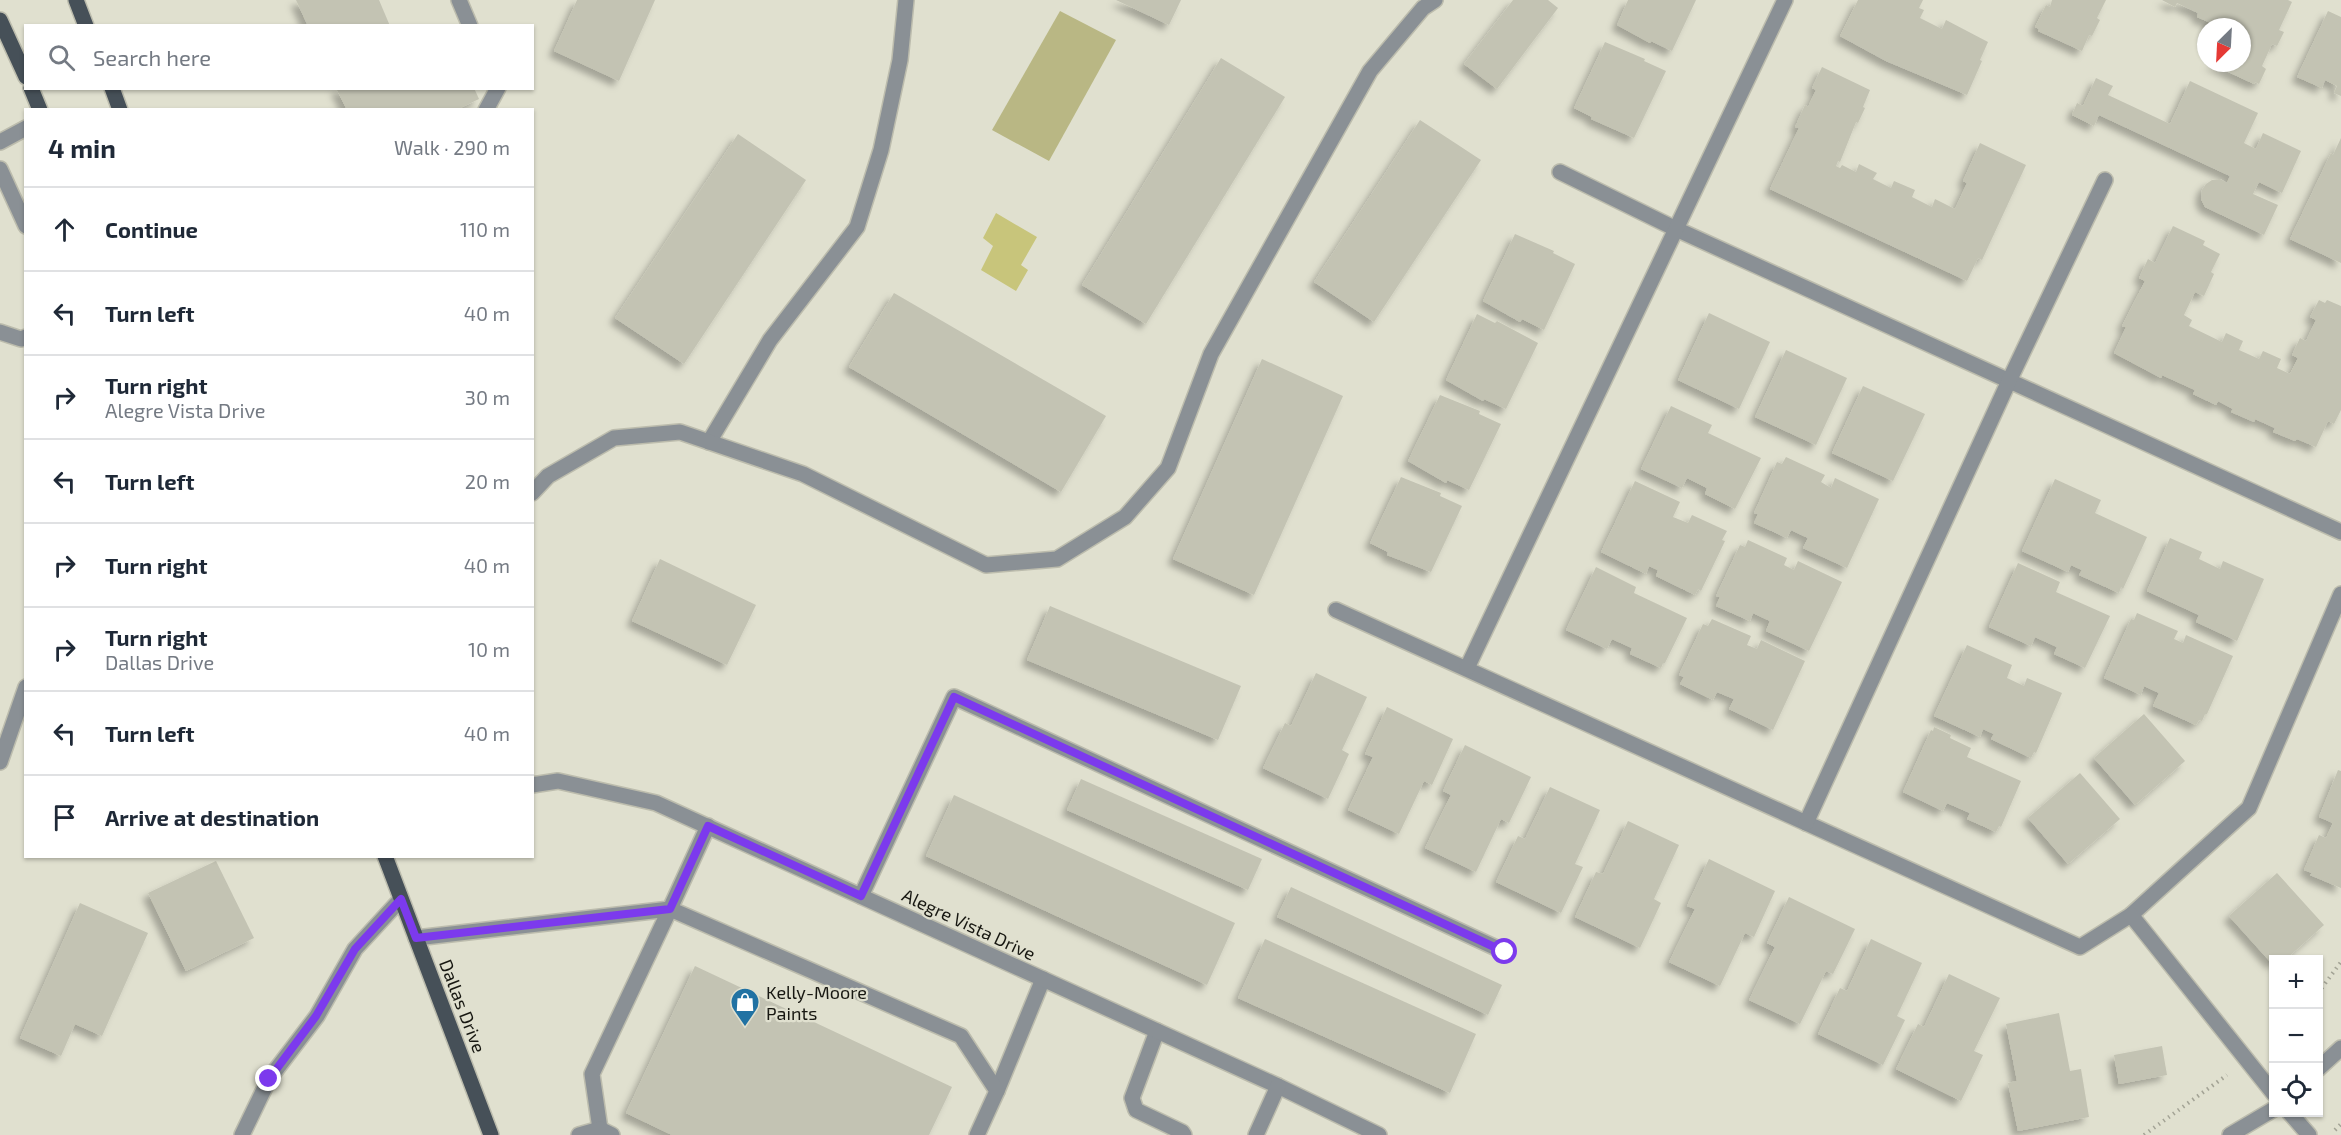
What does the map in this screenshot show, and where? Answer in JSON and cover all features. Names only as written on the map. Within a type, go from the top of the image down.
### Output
[{"type":"main road","points":[[76,0],[85,24]]},
{"type":"main road","points":[[0,20],[24,73]]},
{"type":"main road","points":[[32,90],[39,108]]},
{"type":"main road","points":[[113,90],[119,108]]},
{"type":"main road","name":"Dallas Drive","points":[[386,858],[491,1135]]},
{"type":"street","points":[[459,0],[469,24]]},
{"type":"street","points":[[709,442],[770,340],[857,227],[881,150],[900,60],[906,0]]},
{"type":"street","points":[[534,491],[548,476],[614,438],[680,432],[803,474],[986,565],[1056,559],[1125,517],[1168,468],[1211,354],[1370,71],[1423,8],[1436,0]]},
{"type":"street","points":[[1467,668],[1785,0]]},
{"type":"street","points":[[487,108],[497,90]]},
{"type":"street","points":[[0,142],[24,129]]},
{"type":"street","points":[[0,169],[24,222]]},
{"type":"street","points":[[1560,172],[1676,229],[2341,532]]},
{"type":"street","points":[[1806,822],[2009,381],[2105,180]]},
{"type":"street","points":[[0,332],[21,339],[24,338]]},
{"type":"street","points":[[1336,610],[2080,947],[2132,915],[2249,808],[2341,594]]},
{"type":"street","points":[[0,762],[24,693]]},
{"type":"street","points":[[861,896],[954,697],[1505,952]]},
{"type":"street","name":"Alegre Vista Drive","points":[[534,785],[558,781],[656,803],[1278,1086],[1379,1135]]},
{"type":"street","points":[[579,1135],[606,1132],[592,1074],[708,826]]},
{"type":"street","points":[[242,1135],[269,1079],[316,1016],[355,949],[401,899]]},
{"type":"street","points":[[416,938],[670,909],[961,1036],[997,1091]]},
{"type":"street","points":[[2132,915],[2269,1088]]},
{"type":"street","points":[[977,1135],[1043,979]]},
{"type":"street","points":[[1157,1031],[1132,1098],[1136,1110],[1184,1135]]},
{"type":"street","points":[[2323,1065],[2341,1048]]},
{"type":"street","points":[[1256,1135],[1278,1086]]},
{"type":"street","points":[[2230,1135],[2269,1112]]},
{"type":"street","points":[[2293,1117],[2309,1135]]},
{"type":"path","points":[[2323,987],[2341,962]]},
{"type":"path","points":[[2144,1135],[2247,1060]]},
{"type":"shaded area","points":[[1060,11],[1116,40],[1049,161],[992,130]]},
{"type":"shaded area","points":[[996,213],[1037,237],[1021,265],[1028,270],[1016,291],[981,270],[993,246],[983,238]]},
{"type":"building","points":[[296,0],[379,0],[389,24],[307,24]]},
{"type":"building","points":[[577,0],[655,0],[619,81],[554,51]]},
{"type":"building","points":[[1116,0],[1181,0],[1169,25]]},
{"type":"building","points":[[1513,0],[1548,0],[1558,8],[1497,89],[1464,64]]},
{"type":"building","points":[[1628,0],[1696,0],[1672,51],[1651,41],[1650,43],[1617,25]]},
{"type":"building","points":[[1858,0],[1923,0],[1919,8],[1924,10],[1920,18],[1942,29],[1946,20],[1988,42],[1967,95],[1886,61],[1840,36]]},
{"type":"building","points":[[2052,0],[2106,0],[2097,18],[2100,20],[2092,36],[2089,35],[2082,51],[2038,31],[2039,29],[2035,27],[2046,5],[2050,7]]},
{"type":"building","points":[[2162,0],[2288,0],[2292,2],[2279,30],[2284,32],[2277,46],[2272,44],[2262,66],[2266,69],[2259,84],[2255,82],[2254,84],[2228,72],[2251,72],[2251,18],[2199,18],[2197,17],[2198,13],[2177,3],[2175,7]]},
{"type":"building","points":[[2328,11],[2341,17],[2341,96],[2334,93],[2337,86],[2325,80],[2322,88],[2297,77]]},
{"type":"building","points":[[1605,42],[1645,59],[1644,61],[1666,71],[1634,138],[1591,119],[1592,117],[1574,108]]},
{"type":"building","points":[[1221,58],[1285,97],[1146,324],[1082,285]]},
{"type":"building","points":[[1822,67],[1870,90],[1863,107],[1865,108],[1836,166],[1840,168],[1842,165],[1856,172],[1859,164],[1877,173],[1873,179],[1891,188],[1894,181],[1915,190],[1912,197],[1932,207],[1935,199],[1955,209],[1967,183],[1963,181],[1980,143],[2026,165],[1982,260],[1978,258],[1967,281],[1770,189],[1799,128],[1795,127],[1805,105],[1808,107],[1816,90],[1812,88]]},
{"type":"building","points":[[2096,78],[2113,86],[2108,95],[2170,124],[2190,81],[2258,113],[2244,143],[2256,149],[2263,133],[2301,151],[2282,193],[2259,182],[2253,194],[2278,205],[2264,235],[2205,207],[2201,199],[2202,190],[2206,184],[2220,179],[2227,183],[2230,176],[2099,115],[2094,126],[2072,115],[2077,103],[2083,106]]},
{"type":"building","points":[[337,90],[475,90],[479,99],[460,108],[346,108]]},
{"type":"building","points":[[1420,120],[1481,160],[1374,322],[1314,282]]},
{"type":"building","points":[[738,134],[806,180],[684,364],[615,318]]},
{"type":"building","points":[[2341,138],[2341,263],[2290,239],[2331,153],[2333,155]]},
{"type":"building","points":[[2173,226],[2205,241],[2203,245],[2220,254],[2211,272],[2214,274],[2204,296],[2195,292],[2184,315],[2192,320],[2189,326],[2222,342],[2226,333],[2243,341],[2239,350],[2259,359],[2263,351],[2281,359],[2277,368],[2290,374],[2298,358],[2292,355],[2300,338],[2306,341],[2316,320],[2310,317],[2319,300],[2325,303],[2327,300],[2341,306],[2341,410],[2334,424],[2328,421],[2316,447],[2273,432],[2275,428],[2231,412],[2233,409],[2218,401],[2216,405],[2193,394],[2195,390],[2162,375],[2161,378],[2114,353],[2126,327],[2122,326],[2145,281],[2139,278],[2148,259],[2155,263]]},
{"type":"building","points":[[1515,234],[1554,251],[1553,253],[1575,264],[1544,330],[1522,319],[1520,322],[1483,301]]},
{"type":"building","points":[[894,293],[1106,416],[1061,492],[849,367]]},
{"type":"building","points":[[1709,313],[1770,342],[1739,409],[1678,380]]},
{"type":"building","points":[[1477,314],[1495,323],[1497,321],[1538,343],[1506,409],[1484,399],[1483,401],[1446,380]]},
{"type":"building","points":[[1786,350],[1847,378],[1816,445],[1755,417]]},
{"type":"building","points":[[1262,359],[1343,396],[1254,595],[1173,559]]},
{"type":"building","points":[[1863,386],[1925,414],[1893,481],[1832,453]]},
{"type":"building","points":[[1440,395],[1480,411],[1479,414],[1501,424],[1469,490],[1447,480],[1446,483],[1408,461]]},
{"type":"building","points":[[1671,406],[1712,425],[1708,433],[1761,458],[1735,509],[1705,494],[1707,488],[1687,478],[1682,488],[1641,469]]},
{"type":"building","points":[[1786,457],[1825,475],[1821,482],[1831,488],[1835,478],[1879,499],[1847,568],[1803,548],[1808,538],[1791,530],[1787,538],[1754,523],[1758,514],[1754,513],[1777,462],[1782,464]]},
{"type":"building","points":[[1401,477],[1441,493],[1440,496],[1462,506],[1431,572],[1387,555],[1388,552],[1370,543]]},
{"type":"building","points":[[2055,479],[2101,500],[2095,513],[2147,537],[2119,593],[2079,575],[2082,570],[2071,565],[2068,572],[2022,551]]},
{"type":"building","points":[[1635,481],[1680,502],[1673,517],[1688,523],[1692,515],[1727,531],[1722,540],[1725,541],[1701,591],[1698,589],[1695,595],[1656,576],[1658,570],[1649,566],[1646,574],[1601,552]]},
{"type":"building","points":[[2170,538],[2202,552],[2199,559],[2220,569],[2223,561],[2264,579],[2237,641],[2196,622],[2199,615],[2147,591]]},
{"type":"building","points":[[1748,540],[1787,558],[1784,565],[1794,570],[1798,561],[1842,582],[1809,651],[1766,631],[1770,621],[1753,613],[1750,621],[1716,606],[1720,597],[1716,596],[1740,545],[1745,547]]},
{"type":"building","points":[[660,559],[756,605],[727,665],[632,621]]},
{"type":"building","points":[[2018,563],[2060,582],[2056,592],[2110,616],[2085,668],[2054,654],[2057,647],[2035,637],[2031,646],[1989,627]]},
{"type":"building","points":[[1596,567],[1636,587],[1634,593],[1687,618],[1661,668],[1630,654],[1632,648],[1612,639],[1607,649],[1566,630]]},
{"type":"building","points":[[1050,606],[1241,686],[1218,740],[1027,660]]},
{"type":"building","points":[[2137,613],[2178,631],[2174,639],[2183,643],[2186,635],[2233,656],[2207,714],[2196,725],[2153,706],[2159,693],[2144,686],[2141,695],[2104,678],[2131,619],[2134,620]]},
{"type":"building","points":[[1712,619],[1751,636],[1747,645],[1757,649],[1761,640],[1805,661],[1773,730],[1729,709],[1734,699],[1717,692],[1713,700],[1680,684],[1684,677],[1679,675],[1703,624],[1708,626]]},
{"type":"building","points":[[1967,645],[2012,665],[2007,678],[2024,686],[2027,678],[2062,693],[2036,753],[2034,752],[2031,758],[1991,739],[1994,734],[1983,729],[1980,737],[1934,716]]},
{"type":"building","points":[[1316,673],[1367,697],[1342,750],[1349,754],[1328,799],[1263,768],[1285,723],[1291,726]]},
{"type":"building","points":[[1387,707],[1453,739],[1432,785],[1424,781],[1399,834],[1348,810],[1373,757],[1365,754]]},
{"type":"building","points":[[2144,714],[2185,761],[2135,805],[2094,758]]},
{"type":"building","points":[[1934,727],[1971,748],[1967,757],[2021,781],[2001,827],[1999,826],[1996,832],[1967,819],[1970,813],[1947,803],[1943,811],[1903,792]]},
{"type":"building","points":[[1465,745],[1531,777],[1509,823],[1501,819],[1476,872],[1425,848],[1451,795],[1443,791]]},
{"type":"building","points":[[2338,770],[2341,771],[2341,888],[2310,875],[2312,873],[2304,870],[2319,835],[2326,838],[2333,823],[2319,817]]},
{"type":"building","points":[[2080,773],[2120,819],[2068,864],[2028,818]]},
{"type":"building","points":[[1081,779],[1262,859],[1248,890],[1067,810]]},
{"type":"building","points":[[1550,787],[1600,810],[1575,864],[1583,867],[1561,913],[1496,882],[1518,836],[1525,839]]},
{"type":"building","points":[[954,795],[1235,923],[1207,985],[926,856]]},
{"type":"building","points":[[1628,821],[1679,845],[1654,899],[1661,903],[1640,948],[1575,917],[1596,872],[1603,874]]},
{"type":"building","points":[[1709,859],[1775,891],[1754,937],[1745,933],[1720,986],[1669,962],[1695,909],[1687,906]]},
{"type":"building","points":[[216,861],[254,938],[186,971],[148,893]]},
{"type":"building","points":[[2277,873],[2324,925],[2291,955],[2269,955],[2269,960],[2229,916]]},
{"type":"building","points":[[1291,887],[1502,985],[1488,1015],[1277,917]]},
{"type":"building","points":[[1789,897],[1855,929],[1833,974],[1826,971],[1800,1024],[1749,1000],[1775,947],[1767,943]]},
{"type":"building","points":[[80,903],[148,933],[102,1036],[75,1024],[61,1056],[20,1038]]},
{"type":"building","points":[[1265,939],[1476,1034],[1450,1093],[1238,998]]},
{"type":"building","points":[[1871,939],[1922,963],[1897,1016],[1905,1020],[1883,1065],[1818,1034],[1840,988],[1847,991]]},
{"type":"building","name":"Kelly-Moore Paints","points":[[695,966],[952,1087],[929,1135],[672,1135],[626,1113]]},
{"type":"building","points":[[1949,974],[2000,998],[1974,1051],[1983,1055],[1961,1101],[1896,1069],[1918,1024],[1924,1027]]},
{"type":"building","points":[[2059,1013],[2070,1071],[2081,1069],[2089,1117],[2018,1131],[2008,1083],[2017,1081],[2006,1024]]},
{"type":"building","points":[[2162,1046],[2167,1075],[2119,1084],[2114,1055]]},
{"type":"place","name":"Kelly-Moore Paints","points":[[745,1028]]},
{"type":"route","points":[[269,1079],[316,1016],[355,949],[401,899],[416,938],[670,909],[708,826],[861,896],[954,697],[1505,952]]}]
